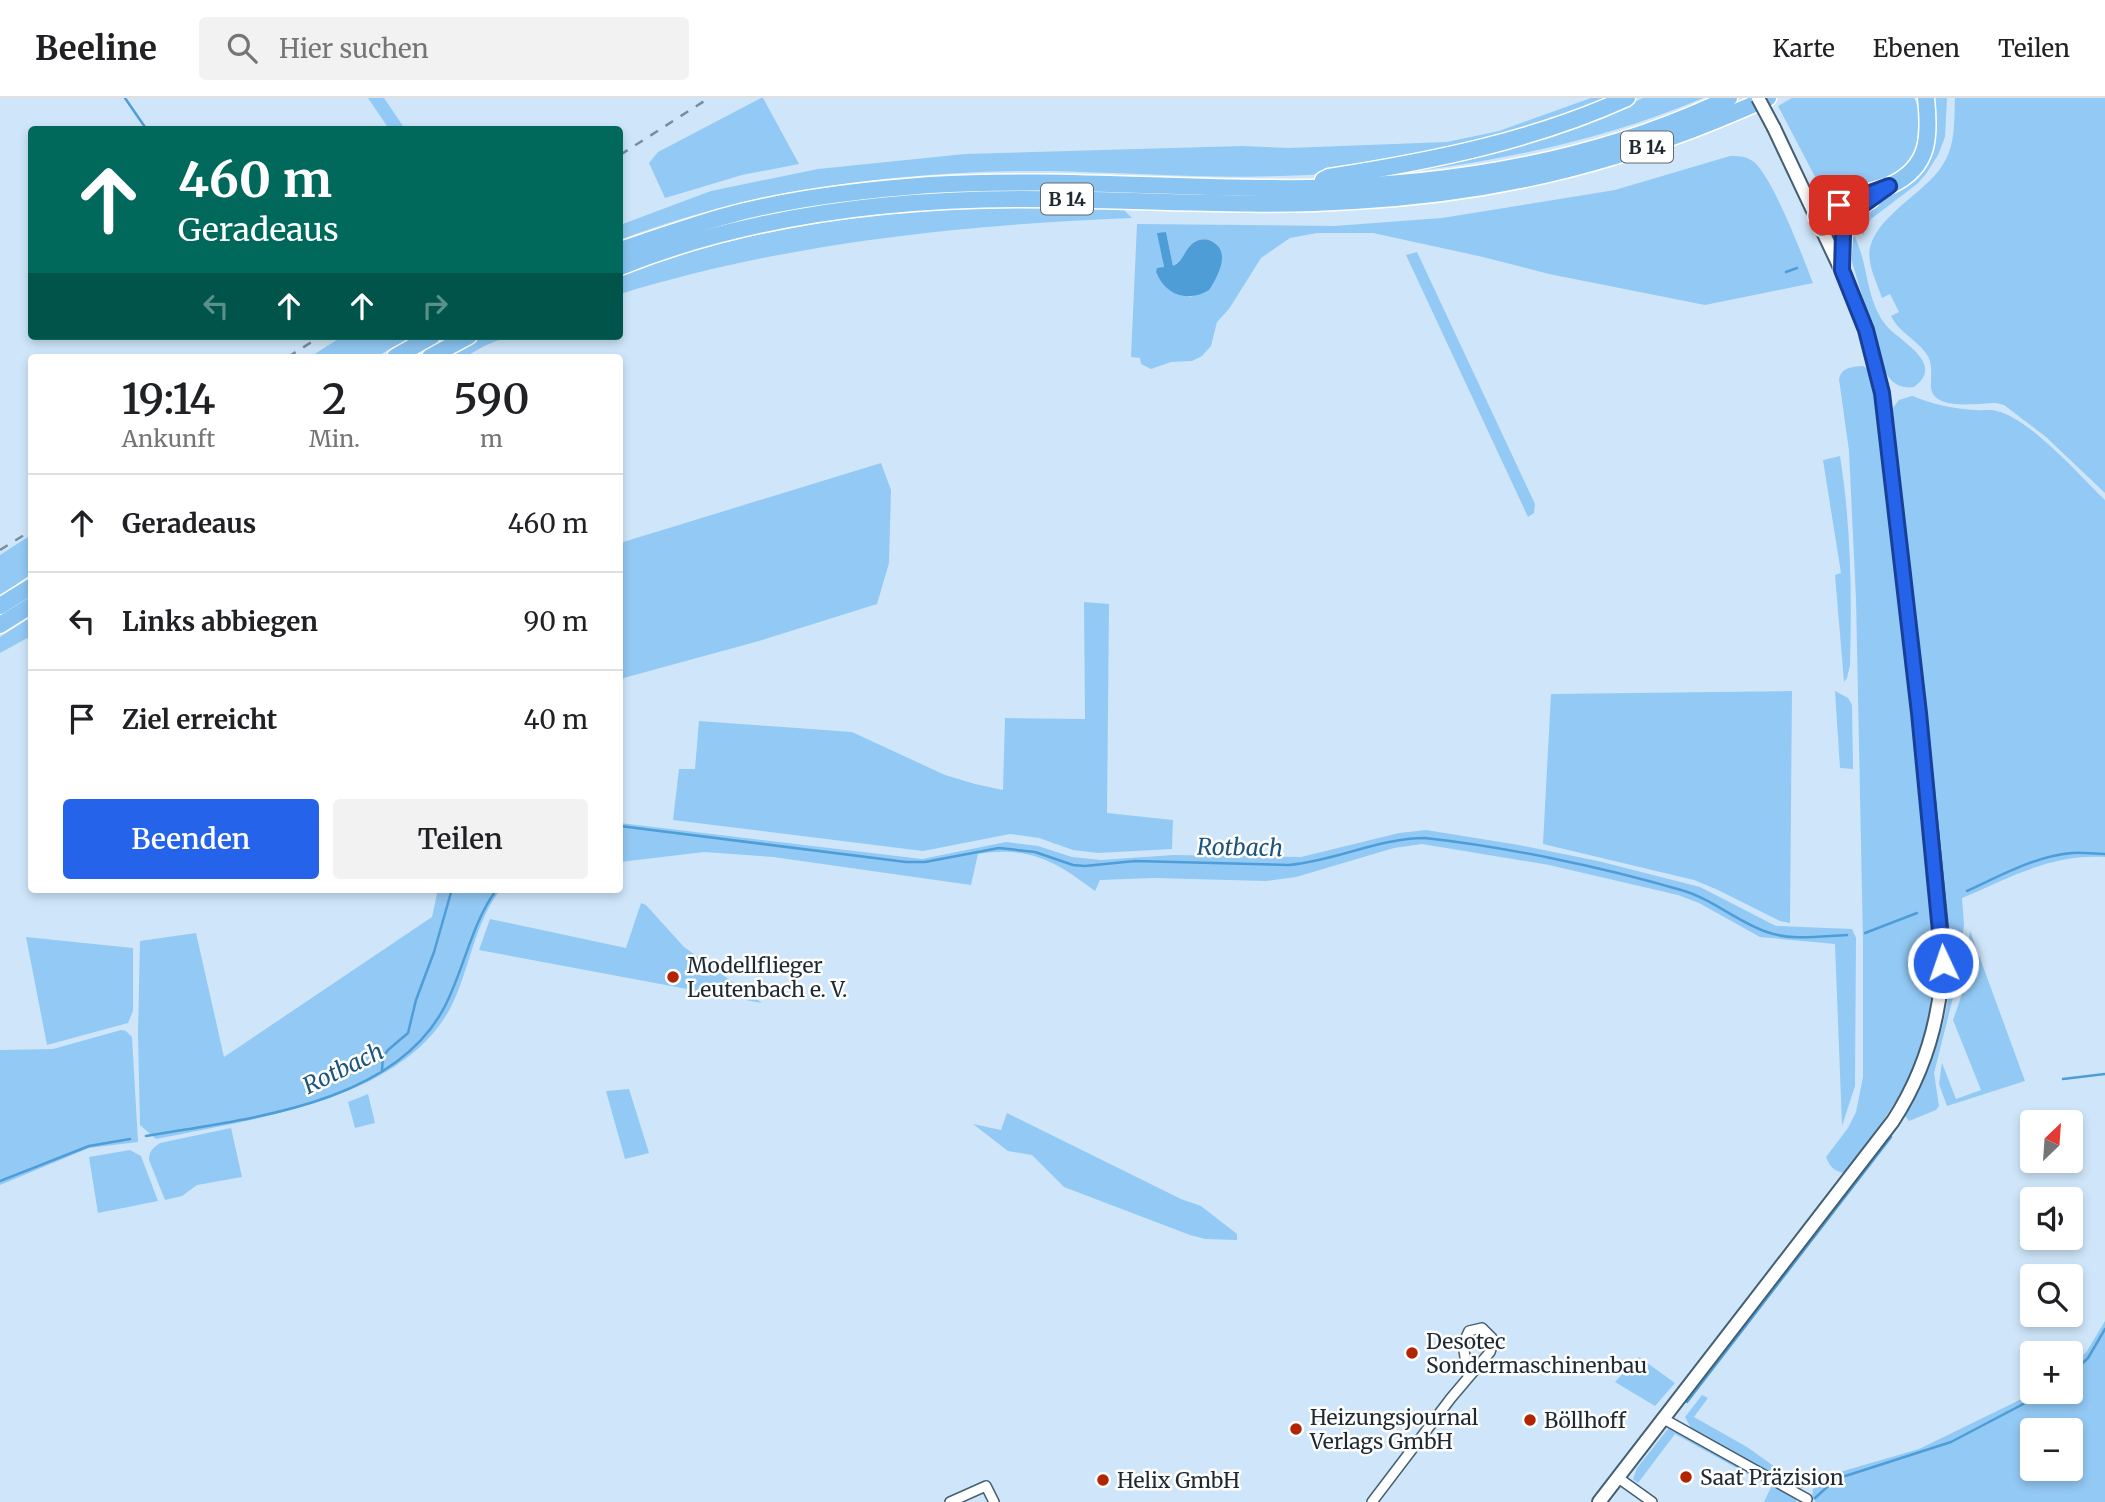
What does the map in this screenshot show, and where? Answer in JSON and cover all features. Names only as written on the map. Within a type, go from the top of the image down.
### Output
[{"type":"highway","points":[[1309,188],[1329,177],[1390,168],[1509,142],[1562,126],[1627,98]]},
{"type":"highway","name":"B 14","points":[[623,249],[765,207],[906,187],[1030,183],[1309,188],[1420,181],[1522,165],[1618,140],[1729,98]]},
{"type":"highway","name":"B 14","points":[[623,267],[740,230],[826,213],[894,204],[1022,199],[1307,203],[1452,193],[1545,176],[1639,150],[1768,98]]},
{"type":"highway","points":[[1918,98],[1927,116]]},
{"type":"highway","points":[[1819,222],[1889,186],[1916,167],[1926,146],[1928,133],[1926,98]]},
{"type":"highway","points":[[1819,222],[1854,211],[1889,186]]},
{"type":"highway","points":[[1842,270],[1843,234],[1854,211]]},
{"type":"highway","points":[[400,354],[425,340]]},
{"type":"highway","points":[[436,354],[462,340]]},
{"type":"highway","points":[[0,606],[28,588]]},
{"type":"highway","points":[[0,625],[28,608]]},
{"type":"main road","points":[[1599,1502],[1869,1153],[1906,1101],[1930,1046],[1943,980],[1943,946],[1919,713],[1882,393],[1866,330],[1852,291],[1758,98]]},
{"type":"street","points":[[1372,1502],[1492,1348],[1490,1333],[1482,1328],[1473,1329],[1464,1339],[1468,1377]]},
{"type":"street","points":[[1662,1418],[1807,1499]]},
{"type":"street","points":[[1617,1477],[1652,1502]]},
{"type":"street","points":[[950,1502],[986,1486],[994,1502]]},
{"type":"street","points":[[1630,1502],[1638,1492]]},
{"type":"shaded area","points":[[368,98],[384,98],[403,126],[387,126]]},
{"type":"shaded area","points":[[761,98],[799,164],[742,175],[665,198],[649,163],[658,152]]},
{"type":"shaded area","points":[[1591,98],[1621,98],[1560,123],[1345,172],[1234,177],[1048,171],[941,174],[886,179],[776,195],[670,222],[623,239],[623,224],[711,191],[818,169],[965,154],[1447,142],[1499,131]]},
{"type":"shaded area","points":[[1643,98],[1703,98],[1623,127],[1540,149],[1457,165],[1372,176],[1520,146],[1600,118]]},
{"type":"shaded area","points":[[1792,98],[1914,98],[1918,106],[1922,133],[1918,150],[1905,169],[1891,178],[1848,196],[1824,194],[1778,106]]},
{"type":"shaded area","points":[[1931,98],[1947,98],[1945,137],[1938,155],[1917,184],[1871,219],[1863,235],[1852,221],[1857,214],[1907,182],[1920,171],[1929,157],[1934,141],[1935,122]]},
{"type":"shaded area","points":[[1955,98],[2105,98],[2105,493],[2046,437],[2004,405],[1956,404],[1938,399],[1932,393],[1928,356],[1894,321],[1891,316],[1899,312],[1890,294],[1882,298],[1870,262],[1870,248],[1885,222],[1933,177],[1947,158],[1953,133]]},
{"type":"shaded area","points":[[1730,156],[1749,159],[1759,167],[1777,197],[1813,283],[1705,305],[1549,274],[1373,233],[1317,233],[1290,238],[1261,258],[1229,309],[1217,322],[1211,346],[1202,356],[1192,361],[1171,362],[1151,369],[1141,364],[1140,358],[1131,357],[1137,224],[1334,226],[1442,218],[1615,190]],"holes":[[[1166,232],[1173,266],[1186,255],[1190,245],[1209,289],[1190,297],[1170,288],[1162,281],[1156,272],[1164,268],[1158,234]]]},
{"type":"shaded area","points":[[964,208],[1122,208],[1132,218],[938,232],[809,249],[683,276],[623,293],[623,275],[704,248],[789,228],[919,211]]},
{"type":"shaded area","points":[[1166,232],[1173,266],[1195,242],[1207,240],[1217,245],[1221,251],[1221,264],[1209,290],[1185,296],[1171,291],[1160,280],[1157,268],[1164,267],[1157,233]]},
{"type":"shaded area","points":[[1852,232],[1878,313],[1891,331],[1923,361],[1923,378],[1914,387],[1896,384],[1885,371],[1846,242]]},
{"type":"shaded area","points":[[1417,252],[1535,504],[1534,513],[1528,517],[1406,255]]},
{"type":"shaded area","points":[[337,340],[406,340],[381,354],[315,354]]},
{"type":"shaded area","points":[[476,340],[499,340],[470,354],[450,354]]},
{"type":"shaded area","points":[[1863,366],[1873,377],[1878,405],[1915,739],[1934,943],[1934,984],[1927,1032],[1910,1075],[1886,1116],[1844,1173],[1833,1168],[1826,1157],[1848,1128],[1856,1112],[1863,1077],[1863,941],[1856,599],[1849,451],[1839,379],[1845,370]]},
{"type":"shaded area","points":[[1912,396],[1943,406],[1994,410],[2010,416],[2054,449],[2105,500],[2105,857],[2066,859],[2049,863],[1962,898],[1964,924],[1958,978],[1934,1073],[1939,1106],[1936,1110],[1909,1121],[1905,1113],[1933,1055],[1944,1018],[1952,955],[1892,409],[1899,400]]},
{"type":"shaded area","points":[[1840,456],[1849,534],[1851,586],[1850,665],[1844,682],[1835,575],[1841,573],[1823,460]]},
{"type":"shaded area","points":[[881,463],[891,490],[889,563],[877,604],[759,641],[623,678],[623,542]]},
{"type":"shaded area","points":[[28,537],[28,576],[0,596],[0,555]]},
{"type":"shaded area","points":[[1084,602],[1109,604],[1107,813],[1173,820],[1172,849],[1098,853],[1073,850],[1039,838],[1010,834],[923,851],[673,820],[679,769],[695,769],[699,721],[852,732],[945,775],[1003,790],[1005,718],[1085,719]]},
{"type":"shaded area","points":[[28,619],[28,638],[0,653],[0,637]]},
{"type":"shaded area","points":[[1792,691],[1790,923],[1780,921],[1694,880],[1543,844],[1551,694]]},
{"type":"shaded area","points":[[1835,691],[1848,698],[1852,705],[1853,769],[1840,768]]},
{"type":"shaded area","points":[[623,823],[922,859],[1006,842],[1038,846],[1072,857],[1101,860],[1173,855],[1301,857],[1399,833],[1426,830],[1598,861],[1700,887],[1776,926],[1852,929],[1856,938],[1855,1086],[1842,1126],[1835,944],[1760,937],[1699,903],[1678,895],[1549,865],[1422,844],[1394,848],[1296,877],[1266,881],[1154,878],[1100,880],[1095,891],[1054,864],[1041,858],[1013,852],[978,854],[971,885],[773,857],[704,852],[623,862]]},
{"type":"shaded area","points":[[437,893],[498,893],[484,916],[451,1007],[428,1039],[397,1065],[360,1085],[320,1101],[235,1123],[156,1139],[140,1125],[140,941],[196,933],[224,1057],[432,917]]},
{"type":"shaded area","name":"Modellflieger Leutenbach e. V.","points":[[641,903],[646,905],[684,947],[762,1003],[479,950],[490,919],[626,948]]},
{"type":"shaded area","points":[[1970,931],[2025,1081],[1947,1106],[1939,1084],[1942,1063],[1956,1099],[1981,1090],[1953,1020],[1962,994]]},
{"type":"shaded area","points":[[26,937],[133,948],[133,1011],[128,1023],[47,1045]]},
{"type":"shaded area","points":[[121,1030],[132,1037],[138,1142],[89,1148],[0,1185],[0,1050],[53,1049]]},
{"type":"shaded area","points":[[629,1089],[649,1153],[625,1159],[606,1091]]},
{"type":"shaded area","points":[[368,1094],[375,1123],[355,1128],[348,1102]]},
{"type":"shaded area","points":[[1007,1113],[1181,1199],[1201,1206],[1237,1234],[1237,1240],[1205,1239],[1190,1235],[1064,1187],[1032,1155],[1008,1151],[973,1124],[1001,1130]]},
{"type":"shaded area","points":[[231,1128],[242,1177],[197,1185],[182,1196],[165,1200],[149,1160],[153,1148],[160,1143]]},
{"type":"shaded area","points":[[130,1150],[141,1156],[158,1201],[98,1213],[89,1157]]},
{"type":"shaded area","points":[[2105,1321],[2105,1502],[1816,1502],[1812,1498],[1813,1489],[1840,1472],[1919,1449],[2020,1400],[2020,1404],[2083,1404],[2083,1355]]},
{"type":"shaded area","points":[[1639,1357],[1675,1383],[1655,1406],[1615,1382]]},
{"type":"shaded area","points":[[1702,1395],[1708,1398],[1694,1417],[1747,1447],[1803,1487],[1799,1490],[1692,1430],[1685,1417]]},
{"type":"shaded area","points":[[1671,1425],[1797,1498],[1796,1502],[1764,1502],[1771,1487],[1675,1434],[1638,1483],[1633,1479],[1637,1468]]},
{"type":"waterway","points":[[125,98],[144,126]]},
{"type":"waterway","points":[[1786,272],[1797,268]]},
{"type":"waterway","name":"Rotbach","points":[[623,826],[906,862],[925,862],[999,848],[1035,852],[1073,865],[1085,866],[1135,861],[1289,865],[1391,842],[1425,838],[1521,852],[1651,882],[1693,894],[1756,928],[1776,935],[1847,935]]},
{"type":"waterway","points":[[1967,891],[2045,858],[2072,853],[2105,854]]},
{"type":"waterway","points":[[382,1070],[383,1057],[408,1033],[451,893]]},
{"type":"waterway","name":"Rotbach","points":[[146,1136],[227,1123],[313,1102],[354,1087],[391,1066],[422,1040],[445,1006],[474,931],[494,893]]},
{"type":"waterway","points":[[1865,933],[1917,913]]},
{"type":"waterway","points":[[2063,1079],[2105,1074]]},
{"type":"waterway","points":[[1687,1402],[1891,1137]]},
{"type":"waterway","name":"Rotbach","points":[[0,1181],[89,1146],[130,1139]]},
{"type":"waterway","points":[[2083,1363],[2105,1329]]},
{"type":"waterway","points":[[1815,1498],[1836,1479],[1951,1442],[2023,1404]]},
{"type":"railway","points":[[623,153],[709,98]]},
{"type":"railway","points":[[293,354],[315,340]]},
{"type":"railway","points":[[0,550],[28,532]]},
{"type":"place","name":"Modellflieger Leutenbach e. V.","points":[[673,977]]},
{"type":"place","name":"Desotec Sondermaschinenbau","points":[[1412,1353]]},
{"type":"place","name":"Böllhoff","points":[[1530,1420]]},
{"type":"place","name":"Heizungsjournal Verlags GmbH","points":[[1296,1429]]},
{"type":"place","name":"Saat Präzision","points":[[1686,1477]]},
{"type":"place","name":"Helix GmbH","points":[[1103,1480]]},
{"type":"route","points":[[1839,205],[1889,186],[1854,211],[1848,219],[1843,234],[1842,270],[1866,330],[1882,393],[1919,713],[1943,963]]}]
